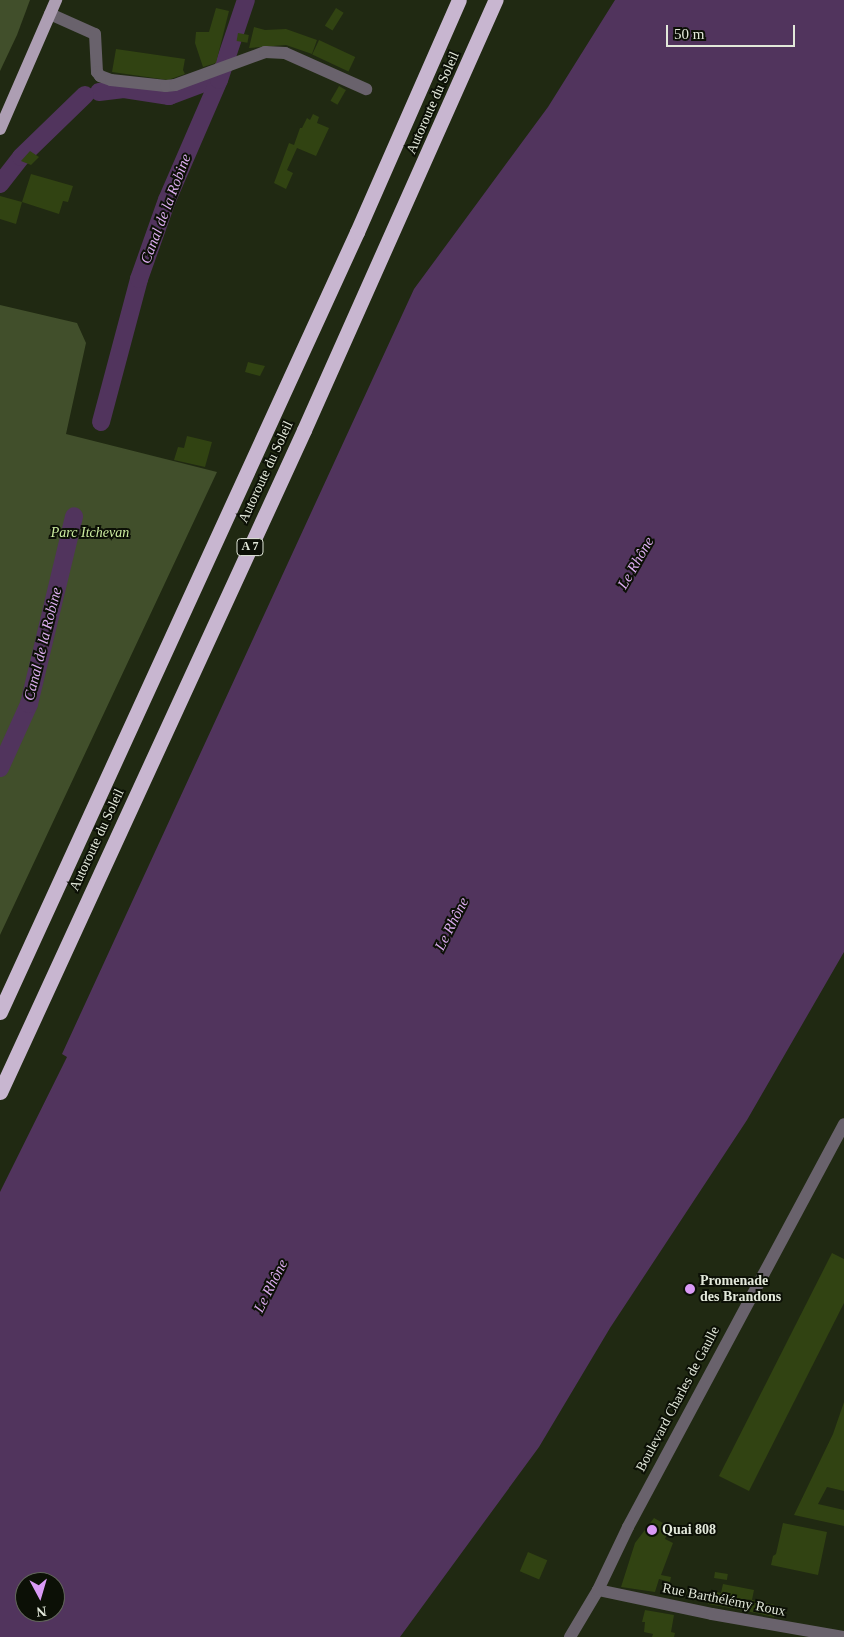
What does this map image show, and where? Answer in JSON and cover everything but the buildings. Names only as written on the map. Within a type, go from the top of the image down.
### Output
[{"type":"highway","name":"Autoroute du Soleil","points":[[0,1012],[353,241],[459,0]]},
{"type":"highway","name":"Autoroute du Soleil","points":[[0,1092],[320,395],[495,0]]},
{"type":"main road","points":[[0,129],[56,0]]},
{"type":"street","points":[[50,14],[95,34],[97,72],[100,76],[112,80],[174,84],[265,52],[284,52],[366,89]]},
{"type":"street","name":"Boulevard Charles de Gaulle","points":[[570,1637],[598,1590],[665,1457],[844,1124]]},
{"type":"street","name":"Rue Barthélémy Roux","points":[[598,1590],[712,1614],[844,1637]]},
{"type":"green space","points":[[0,0],[30,0],[17,35],[0,71]]},
{"type":"green space","name":"Parc Itchevan","points":[[0,305],[77,323],[86,343],[66,434],[217,472],[0,935]]},
{"type":"water","name":"Le Rhône","points":[[615,0],[844,0],[844,952],[747,1120],[610,1328],[539,1447],[400,1637],[0,1637],[0,1192],[67,1057],[62,1054],[414,289],[548,107]]},
{"type":"waterway","name":"Canal de la Robine","points":[[101,422],[139,279],[167,200],[219,80],[246,0]]},
{"type":"waterway","points":[[99,92],[124,89],[169,96],[220,77]]},
{"type":"waterway","points":[[0,184],[21,157],[85,95]]},
{"type":"waterway","name":"Canal de la Robine","points":[[0,768],[29,704],[74,516]]},
{"type":"place","name":"Promenade des Brandons","points":[[690,1289]]},
{"type":"place","name":"Quai 808","points":[[652,1530]]}]
